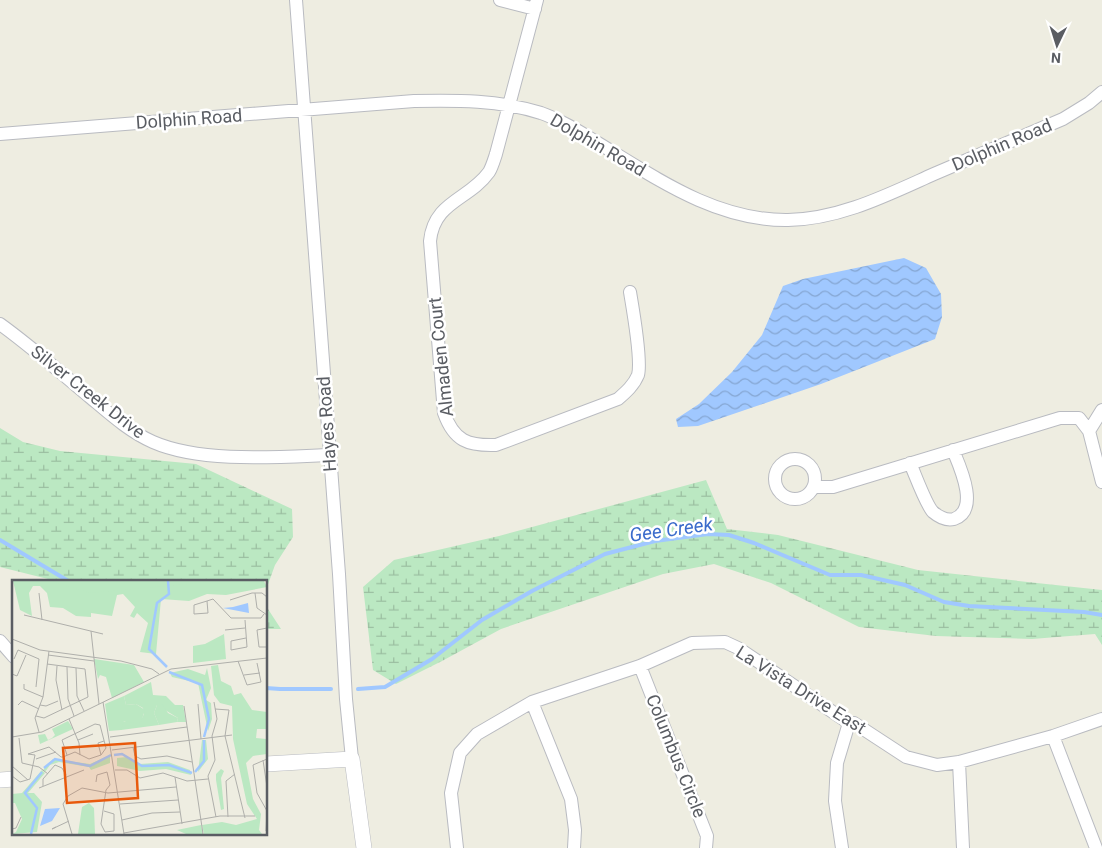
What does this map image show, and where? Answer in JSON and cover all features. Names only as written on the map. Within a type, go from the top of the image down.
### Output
[{"type":"street","name":"Hayes Road","points":[[296,0],[339,574],[346,699],[364,848]]},
{"type":"street","points":[[500,0],[536,4],[508,105]]},
{"type":"street","name":"Dolphin Road","points":[[0,134],[432,101],[460,100],[508,105],[542,113],[565,124],[695,199],[728,211],[756,218],[787,220],[819,217],[859,207],[1063,119],[1089,103],[1102,92]]},
{"type":"street","name":"Almaden Court","points":[[508,105],[490,172],[475,187],[451,203],[439,214],[431,230],[430,240],[444,413],[449,427],[461,438],[477,446],[496,445],[618,399],[630,389],[638,375],[639,361],[630,292]]},
{"type":"street","name":"Silver Creek Drive","points":[[0,324],[22,340],[124,426],[153,442],[210,456],[266,458],[330,456]]},
{"type":"street","points":[[1089,431],[1102,410]]},
{"type":"street","points":[[814,487],[833,487],[1060,418],[1079,418],[1089,431],[1102,482]]},
{"type":"street","points":[[910,463],[932,510],[942,519],[952,520],[961,516],[967,508],[962,470],[953,450]]},
{"type":"street","points":[[0,641],[12,655]]},
{"type":"street","name":"La Vista Drive East","points":[[457,848],[451,793],[460,753],[477,734],[532,702],[640,666],[692,643],[725,642],[738,648],[849,722],[854,723],[906,757],[937,765],[959,762],[1053,736],[1102,720]]},
{"type":"street","name":"Columbus Circle","points":[[640,666],[707,836],[706,848]]},
{"type":"street","points":[[532,702],[571,799],[575,830],[574,848]]},
{"type":"street","points":[[842,848],[835,801],[838,763],[849,722]]},
{"type":"street","points":[[1053,736],[1096,848]]},
{"type":"street","points":[[268,764],[352,759]]},
{"type":"street","points":[[959,762],[963,848]]},
{"type":"green space","points":[[0,428],[23,442],[60,451],[196,464],[292,509],[293,537],[275,565],[268,584],[268,580],[52,580],[0,567]]},
{"type":"green space","points":[[706,480],[727,529],[778,535],[918,570],[1102,590],[1102,645],[1095,634],[1032,639],[936,636],[859,627],[771,583],[714,564],[663,574],[501,629],[396,684],[373,670],[363,587],[394,560],[499,536]]},
{"type":"green space","points":[[268,609],[281,629],[268,629]]},
{"type":"water","points":[[904,258],[926,268],[941,294],[942,317],[935,339],[821,384],[698,426],[678,427],[676,419],[699,404],[732,372],[762,335],[783,286],[803,279]]},
{"type":"waterway","name":"Gee Creek","points":[[358,689],[385,687],[432,659],[482,620],[532,591],[605,554],[655,541],[708,534],[729,535],[754,543],[830,575],[861,575],[905,585],[944,602],[969,606],[1084,612],[1102,615]]},
{"type":"waterway","name":"Gee Creek","points":[[0,540],[67,580]]},
{"type":"waterway","name":"Gee Creek","points":[[268,688],[331,689]]}]
